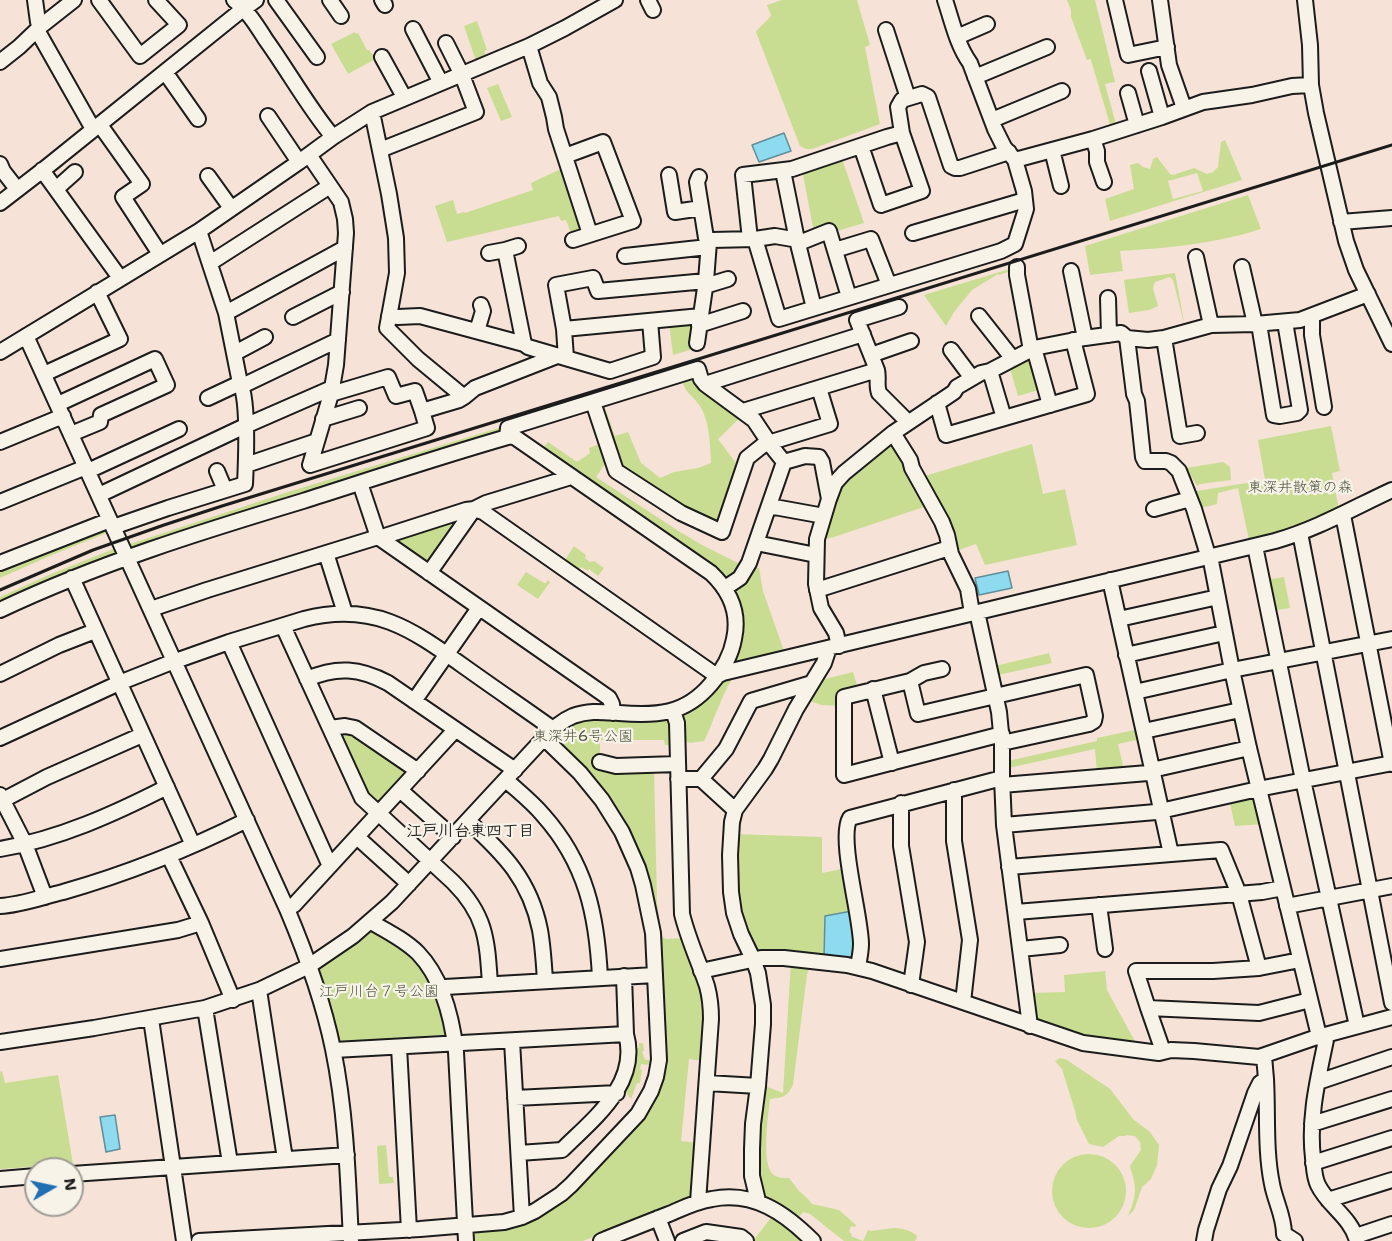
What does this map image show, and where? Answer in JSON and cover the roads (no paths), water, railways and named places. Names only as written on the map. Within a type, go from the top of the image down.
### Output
[{"type":"street","points":[[35,0],[39,28],[97,127],[142,184],[123,197],[160,254]]},
{"type":"street","points":[[0,62],[74,0]]},
{"type":"street","points":[[99,0],[140,56],[178,25],[156,0]]},
{"type":"street","points":[[276,0],[316,57]]},
{"type":"street","points":[[330,0],[341,16]]},
{"type":"street","points":[[902,133],[783,171],[743,176],[753,239],[778,319],[1001,251],[1013,246],[1016,241],[1026,209],[1024,191],[1012,156],[1004,147],[970,63],[964,55],[945,0]]},
{"type":"street","points":[[1115,0],[1128,55],[1167,47]]},
{"type":"street","points":[[1160,0],[1170,65],[1184,108]]},
{"type":"street","points":[[1305,0],[1310,45],[1311,85],[1341,222],[1352,259],[1392,344]]},
{"type":"street","points":[[0,352],[199,231],[372,112],[529,46],[611,1]]},
{"type":"street","points":[[0,203],[165,72],[245,3],[316,116],[333,137]]},
{"type":"street","points":[[957,37],[987,24]]},
{"type":"street","points":[[413,29],[441,83]]},
{"type":"street","points":[[886,30],[908,98]]},
{"type":"street","points":[[380,150],[476,112],[462,75],[446,43]]},
{"type":"street","points":[[529,46],[540,83],[549,97],[556,129],[590,234]]},
{"type":"street","points":[[975,76],[1047,47]]},
{"type":"street","points":[[382,57],[404,98]]},
{"type":"street","points":[[1149,71],[1162,117]]},
{"type":"street","points":[[165,72],[198,118]]},
{"type":"street","points":[[861,146],[881,205],[922,191],[902,133],[898,107],[902,100],[908,98],[924,94],[928,97],[951,166],[957,168],[1052,150],[1093,139],[1203,102],[1292,86],[1311,85]]},
{"type":"street","points":[[992,120],[1062,91]]},
{"type":"street","points":[[1128,93],[1137,125]]},
{"type":"street","points":[[372,112],[396,238],[397,273],[387,328],[418,359],[464,397]]},
{"type":"street","points":[[99,495],[245,426],[331,391],[388,377],[396,396],[415,391],[427,428],[310,465],[331,391],[342,292],[345,219],[341,202],[330,186],[268,116]]},
{"type":"street","points":[[1093,139],[1097,151],[1097,162],[1104,182]]},
{"type":"street","points":[[565,156],[603,142],[633,221],[573,240]]},
{"type":"street","points":[[1052,150],[1061,186]]},
{"type":"street","points":[[0,164],[17,189]]},
{"type":"street","points":[[42,170],[120,278]]},
{"type":"street","points":[[783,171],[813,308]]},
{"type":"street","points":[[56,189],[75,172]]},
{"type":"street","points":[[669,175],[675,212],[701,208]]},
{"type":"street","points":[[208,176],[231,208]]},
{"type":"street","points":[[697,343],[708,244],[697,182],[699,177]]},
{"type":"street","points":[[210,263],[330,186]]},
{"type":"street","points":[[913,233],[1025,200]]},
{"type":"street","points":[[1341,222],[1392,218]]},
{"type":"street","points":[[0,563],[112,523],[245,484],[245,405],[226,313],[199,231]]},
{"type":"street","points":[[625,256],[708,244],[712,240],[775,236],[804,241],[830,231],[849,297]]},
{"type":"street","points":[[835,250],[872,239],[889,285]]},
{"type":"street","points":[[226,313],[345,248]]},
{"type":"street","points":[[489,253],[511,248],[524,344]]},
{"type":"street","points":[[1196,257],[1211,325]]},
{"type":"street","points":[[1017,267],[1032,349],[1050,405]]},
{"type":"street","points":[[1242,267],[1257,324],[1275,415],[1280,416],[1297,413],[1300,410],[1285,322]]},
{"type":"street","points":[[937,403],[946,435],[1087,394],[1071,271]]},
{"type":"street","points":[[562,357],[564,329],[556,285],[593,278],[598,291],[705,283],[728,279]]},
{"type":"street","points":[[44,374],[120,339],[97,292]]},
{"type":"street","points":[[293,317],[342,292]]},
{"type":"street","points":[[758,1202],[752,1176],[752,1149],[763,1005],[758,974],[737,924],[732,900],[731,830],[735,810],[765,769],[796,709],[834,647],[836,633],[821,608],[817,590],[816,555],[817,539],[835,483],[893,433],[954,392],[957,387],[1032,349],[1121,333],[1127,338],[1148,340],[1211,325],[1300,320],[1368,294]]},
{"type":"street","points":[[1108,298],[1109,335]]},
{"type":"street","points":[[477,331],[483,311],[481,305]]},
{"type":"street","points":[[899,307],[857,320],[877,370],[879,393],[908,422]]},
{"type":"street","points":[[564,329],[650,321],[700,320],[743,311]]},
{"type":"street","points":[[389,316],[420,316],[524,344],[610,371],[653,357],[650,321]]},
{"type":"street","points":[[979,316],[1013,359]]},
{"type":"street","points":[[1312,316],[1312,335],[1324,406]]},
{"type":"street","points":[[705,384],[863,334]]},
{"type":"street","points":[[26,336],[287,909],[309,966],[334,1050],[347,1155],[351,1237]]},
{"type":"street","points":[[235,354],[265,337]]},
{"type":"street","points":[[1127,338],[1143,457],[1145,460],[1162,460],[1171,463],[1179,471],[1210,556],[1224,633],[1258,789],[1310,1000],[1323,1036],[1311,1141],[1315,1178],[1328,1200],[1351,1225],[1356,1238],[1392,1224]]},
{"type":"street","points":[[1164,338],[1180,435],[1197,433]]},
{"type":"street","points":[[208,398],[338,340]]},
{"type":"street","points":[[871,355],[911,341]]},
{"type":"street","points":[[951,350],[972,378]]},
{"type":"street","points":[[422,411],[459,400],[475,388],[562,357]]},
{"type":"street","points":[[0,442],[155,359],[167,384],[101,415],[100,422],[71,434]]},
{"type":"street","points":[[507,437],[508,428],[698,369],[705,384],[754,420],[768,443],[784,462]]},
{"type":"street","points":[[743,411],[877,370]]},
{"type":"street","points":[[990,371],[1004,418]]},
{"type":"street","points":[[593,402],[616,471],[681,513],[722,532],[747,458],[768,443],[830,424],[819,387]]},
{"type":"street","points":[[323,419],[359,408]]},
{"type":"street","points":[[0,502],[87,469],[179,429]]},
{"type":"street","points":[[893,433],[910,460],[912,468],[942,522],[949,548],[968,588],[996,695],[1002,739],[1004,825],[1030,1026]]},
{"type":"street","points":[[0,610],[127,557],[511,436],[711,573],[725,588],[734,610],[736,631],[730,654],[717,676],[699,696],[686,705],[673,711],[651,715],[596,711],[567,719],[548,734],[392,902],[340,946],[309,966],[259,990],[205,1008],[151,1019],[0,1042]]},
{"type":"street","points":[[246,465],[317,441]]},
{"type":"street","points":[[784,462],[805,456],[819,458],[822,462],[829,499]]},
{"type":"street","points":[[725,588],[744,573],[749,563],[784,462]]},
{"type":"street","points":[[217,471],[225,490]]},
{"type":"street","points":[[151,609],[571,477]]},
{"type":"street","points":[[360,483],[378,537],[609,698],[613,712]]},
{"type":"street","points":[[717,676],[1255,546],[1300,533],[1392,490]]},
{"type":"street","points":[[1154,509],[1190,499]]},
{"type":"street","points":[[769,506],[824,516]]},
{"type":"street","points":[[429,573],[474,509]]},
{"type":"street","points":[[474,509],[483,512],[717,676]]},
{"type":"street","points":[[1004,825],[1156,812],[1392,763],[1342,515]]},
{"type":"street","points":[[1300,533],[1392,1003]]},
{"type":"street","points":[[756,543],[816,555]]},
{"type":"street","points":[[1255,546],[1357,1026]]},
{"type":"street","points":[[817,590],[949,548]]},
{"type":"street","points":[[326,553],[345,613]]},
{"type":"street","points":[[72,579],[193,845]]},
{"type":"street","points":[[1110,580],[1171,854]]},
{"type":"street","points":[[1119,619],[1218,597]]},
{"type":"street","points":[[414,701],[479,608]]},
{"type":"street","points":[[1,735],[119,683],[229,642],[321,615],[363,614],[387,620],[405,628],[447,654],[548,734],[598,795],[614,818],[632,852],[644,885],[653,933],[659,1060],[656,1077],[644,1105],[629,1125],[572,1185],[548,1203],[522,1217],[504,1222],[351,1237],[199,1241]]},
{"type":"street","points":[[283,626],[362,798],[431,861],[466,897],[479,918],[486,942],[490,984]]},
{"type":"street","points":[[0,674],[95,631]]},
{"type":"street","points":[[1126,655],[1224,633]]},
{"type":"street","points":[[1135,692],[1232,670],[1392,639]]},
{"type":"street","points":[[229,642],[330,866]]},
{"type":"street","points":[[910,681],[918,714],[1086,675],[1095,716],[1094,721],[1089,724],[1002,739],[843,775],[844,697],[910,681],[924,673],[942,669]]},
{"type":"street","points":[[308,679],[333,671],[349,670],[369,673],[388,683],[455,730],[510,775],[543,814],[574,860],[586,888],[596,925],[600,978]]},
{"type":"street","points":[[701,779],[726,749],[751,701],[812,683]]},
{"type":"street","points":[[873,690],[892,763]]},
{"type":"street","points":[[1144,731],[1240,710]]},
{"type":"street","points":[[673,711],[677,723],[682,914],[711,1003],[698,1202]]},
{"type":"street","points":[[330,728],[345,726],[355,728],[418,771]]},
{"type":"street","points":[[287,909],[294,905],[455,730]]},
{"type":"street","points":[[45,897],[25,844],[1,798],[142,735]]},
{"type":"street","points":[[858,967],[861,943],[847,850],[847,823],[852,816],[954,790],[1002,782],[1148,772],[1249,748]]},
{"type":"street","points":[[600,762],[616,766],[677,764]]},
{"type":"street","points":[[678,779],[701,779],[735,810]]},
{"type":"street","points":[[0,849],[25,844],[101,819],[167,788]]},
{"type":"street","points":[[400,790],[453,837]]},
{"type":"street","points":[[954,790],[954,841],[970,940],[963,1002]]},
{"type":"street","points":[[901,803],[902,846],[916,942],[911,985]]},
{"type":"street","points":[[0,906],[23,903],[104,880],[170,856],[246,820]]},
{"type":"street","points":[[468,821],[502,853],[521,879],[534,905],[542,944],[545,981]]},
{"type":"street","points":[[357,837],[409,884]]},
{"type":"street","points":[[1009,867],[1221,850],[1239,894],[1259,968]]},
{"type":"street","points":[[170,856],[201,923],[232,1000]]},
{"type":"street","points":[[1287,906],[1392,886]]},
{"type":"street","points":[[1016,912],[1262,892],[1282,888]]},
{"type":"street","points":[[1099,905],[1105,950]]},
{"type":"street","points":[[371,922],[399,938],[417,952],[433,972],[441,988],[455,1044],[466,1241]]},
{"type":"street","points":[[0,959],[178,930],[201,923]]},
{"type":"street","points":[[1021,949],[1060,945]]},
{"type":"street","points":[[701,971],[761,958],[795,958],[858,967],[1083,1042],[1159,1053],[1171,1050],[1259,1057],[1392,1017]]},
{"type":"street","points":[[1163,1051],[1136,971],[1259,968],[1300,960]]},
{"type":"street","points":[[441,988],[655,975]]},
{"type":"street","points":[[519,1153],[562,1150],[617,1093],[629,1058],[624,976]]},
{"type":"street","points":[[259,990],[285,1159]]},
{"type":"street","points":[[1148,1008],[1259,1013],[1310,1000]]},
{"type":"street","points":[[205,1008],[230,1162]]},
{"type":"street","points":[[151,1019],[184,1241]]},
{"type":"street","points":[[334,1050],[627,1034]]},
{"type":"street","points":[[512,1041],[522,1217]]},
{"type":"street","points":[[399,1047],[409,1230]]},
{"type":"street","points":[[1264,1056],[1269,1161],[1272,1184],[1287,1239]]},
{"type":"street","points":[[1318,1082],[1392,1057]]},
{"type":"street","points":[[1204,1241],[1219,1189],[1230,1166],[1255,1093],[1260,1083],[1266,1079]]},
{"type":"street","points":[[706,1083],[758,1086]]},
{"type":"street","points":[[515,1098],[617,1093]]},
{"type":"street","points":[[1312,1124],[1392,1099]]},
{"type":"street","points":[[1313,1163],[1392,1138]]},
{"type":"street","points":[[84,1173],[347,1155]]},
{"type":"street","points":[[0,1179],[24,1177]]},
{"type":"street","points":[[1328,1200],[1392,1180]]},
{"type":"street","points":[[601,1241],[698,1202],[733,1197],[758,1202],[786,1216],[813,1241]]},
{"type":"street","points":[[658,1218],[667,1241]]},
{"type":"street","points":[[683,1241],[706,1232],[741,1237],[746,1241]]},
{"type":"water","points":[[784,133],[791,151],[759,162],[752,145]]},
{"type":"water","points":[[1008,571],[1012,588],[979,595],[975,578]]},
{"type":"water","points":[[852,911],[857,943],[852,962],[824,957],[825,916]]},
{"type":"water","points":[[115,1115],[120,1149],[106,1152],[100,1117]]},
{"type":"railway","points":[[0,590],[93,550],[222,506],[1392,145]]},
{"type":"district","name":"江戸川台東四丁目","points":[[470,832]]},
{"type":"park label","name":"東深井散策の森","points":[[1300,488]]},
{"type":"park label","name":"東深井6号公園","points":[[583,737]]},
{"type":"park label","name":"江戸川台７号公園","points":[[379,992]]}]
